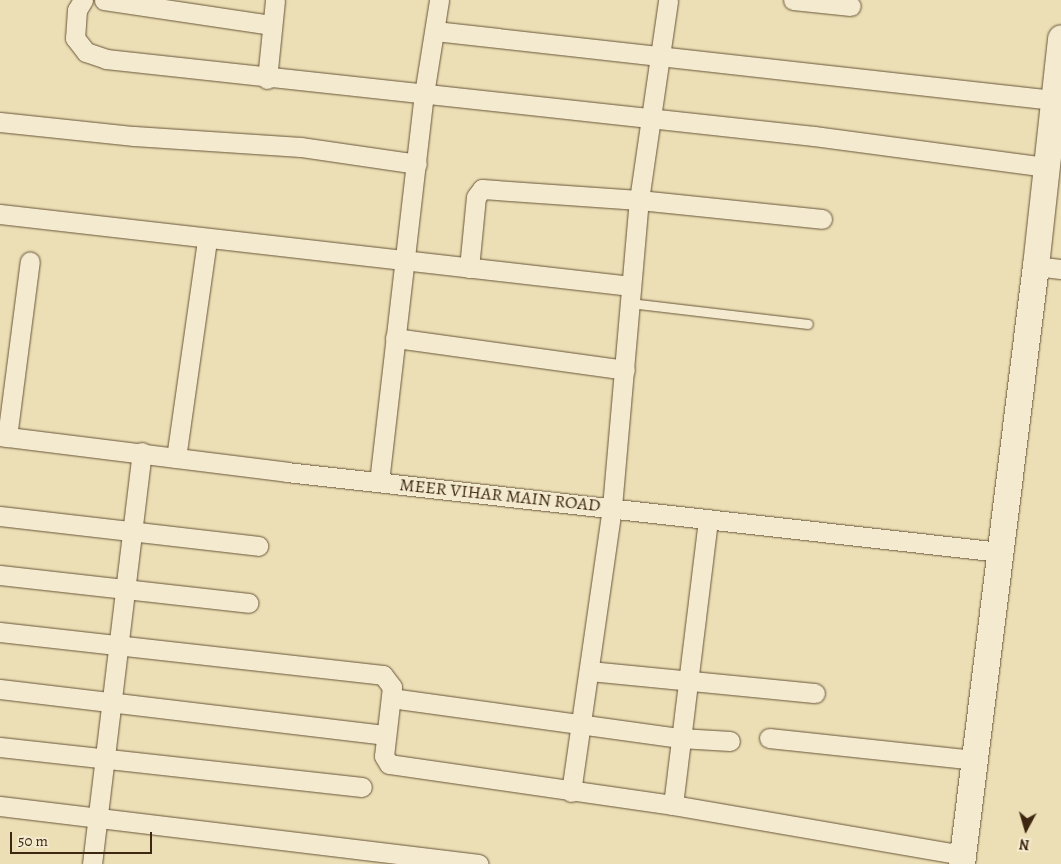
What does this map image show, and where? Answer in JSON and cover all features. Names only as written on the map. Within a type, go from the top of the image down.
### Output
[{"type":"main road","points":[[962,859],[1000,552],[1049,267],[1053,100],[1061,38]]},
{"type":"street","points":[[84,0],[77,10],[75,38],[93,57],[267,79],[650,117],[1051,180]]},
{"type":"street","points":[[104,0],[272,25]]},
{"type":"street","points":[[267,79],[275,0]]},
{"type":"street","points":[[379,482],[424,94],[439,0]]},
{"type":"street","points":[[571,792],[582,726],[612,506],[639,200],[668,0]]},
{"type":"street","points":[[793,0],[851,6]]},
{"type":"street","points":[[435,31],[1053,100]]},
{"type":"street","points":[[0,122],[301,148],[417,164]]},
{"type":"street","points":[[469,268],[476,197],[482,189],[639,200],[822,219]]},
{"type":"street","points":[[0,214],[207,240],[469,268],[631,294]]},
{"type":"street","points":[[176,458],[207,240]]},
{"type":"street","points":[[4,437],[30,261]]},
{"type":"street","points":[[395,338],[625,370]]},
{"type":"street","name":"MEER VIHAR MAIN ROAD","points":[[4,437],[142,452],[176,458],[379,482],[612,506],[708,519],[1000,552]]},
{"type":"street","points":[[92,864],[142,452]]},
{"type":"street","points":[[0,516],[132,533],[258,546]]},
{"type":"street","points":[[673,805],[708,519]]},
{"type":"street","points":[[0,575],[248,603]]},
{"type":"street","points":[[0,632],[374,673],[390,681],[391,698],[384,756],[389,764],[571,792],[673,805],[962,859]]},
{"type":"street","points":[[589,671],[689,679],[815,693]]},
{"type":"street","points":[[0,689],[386,735]]},
{"type":"street","points":[[391,698],[582,726],[680,738],[730,741]]},
{"type":"street","points":[[768,738],[974,760]]},
{"type":"street","points":[[0,747],[362,788]]},
{"type":"street","points":[[0,806],[479,864]]},
{"type":"lane","points":[[631,294],[808,324]]}]
